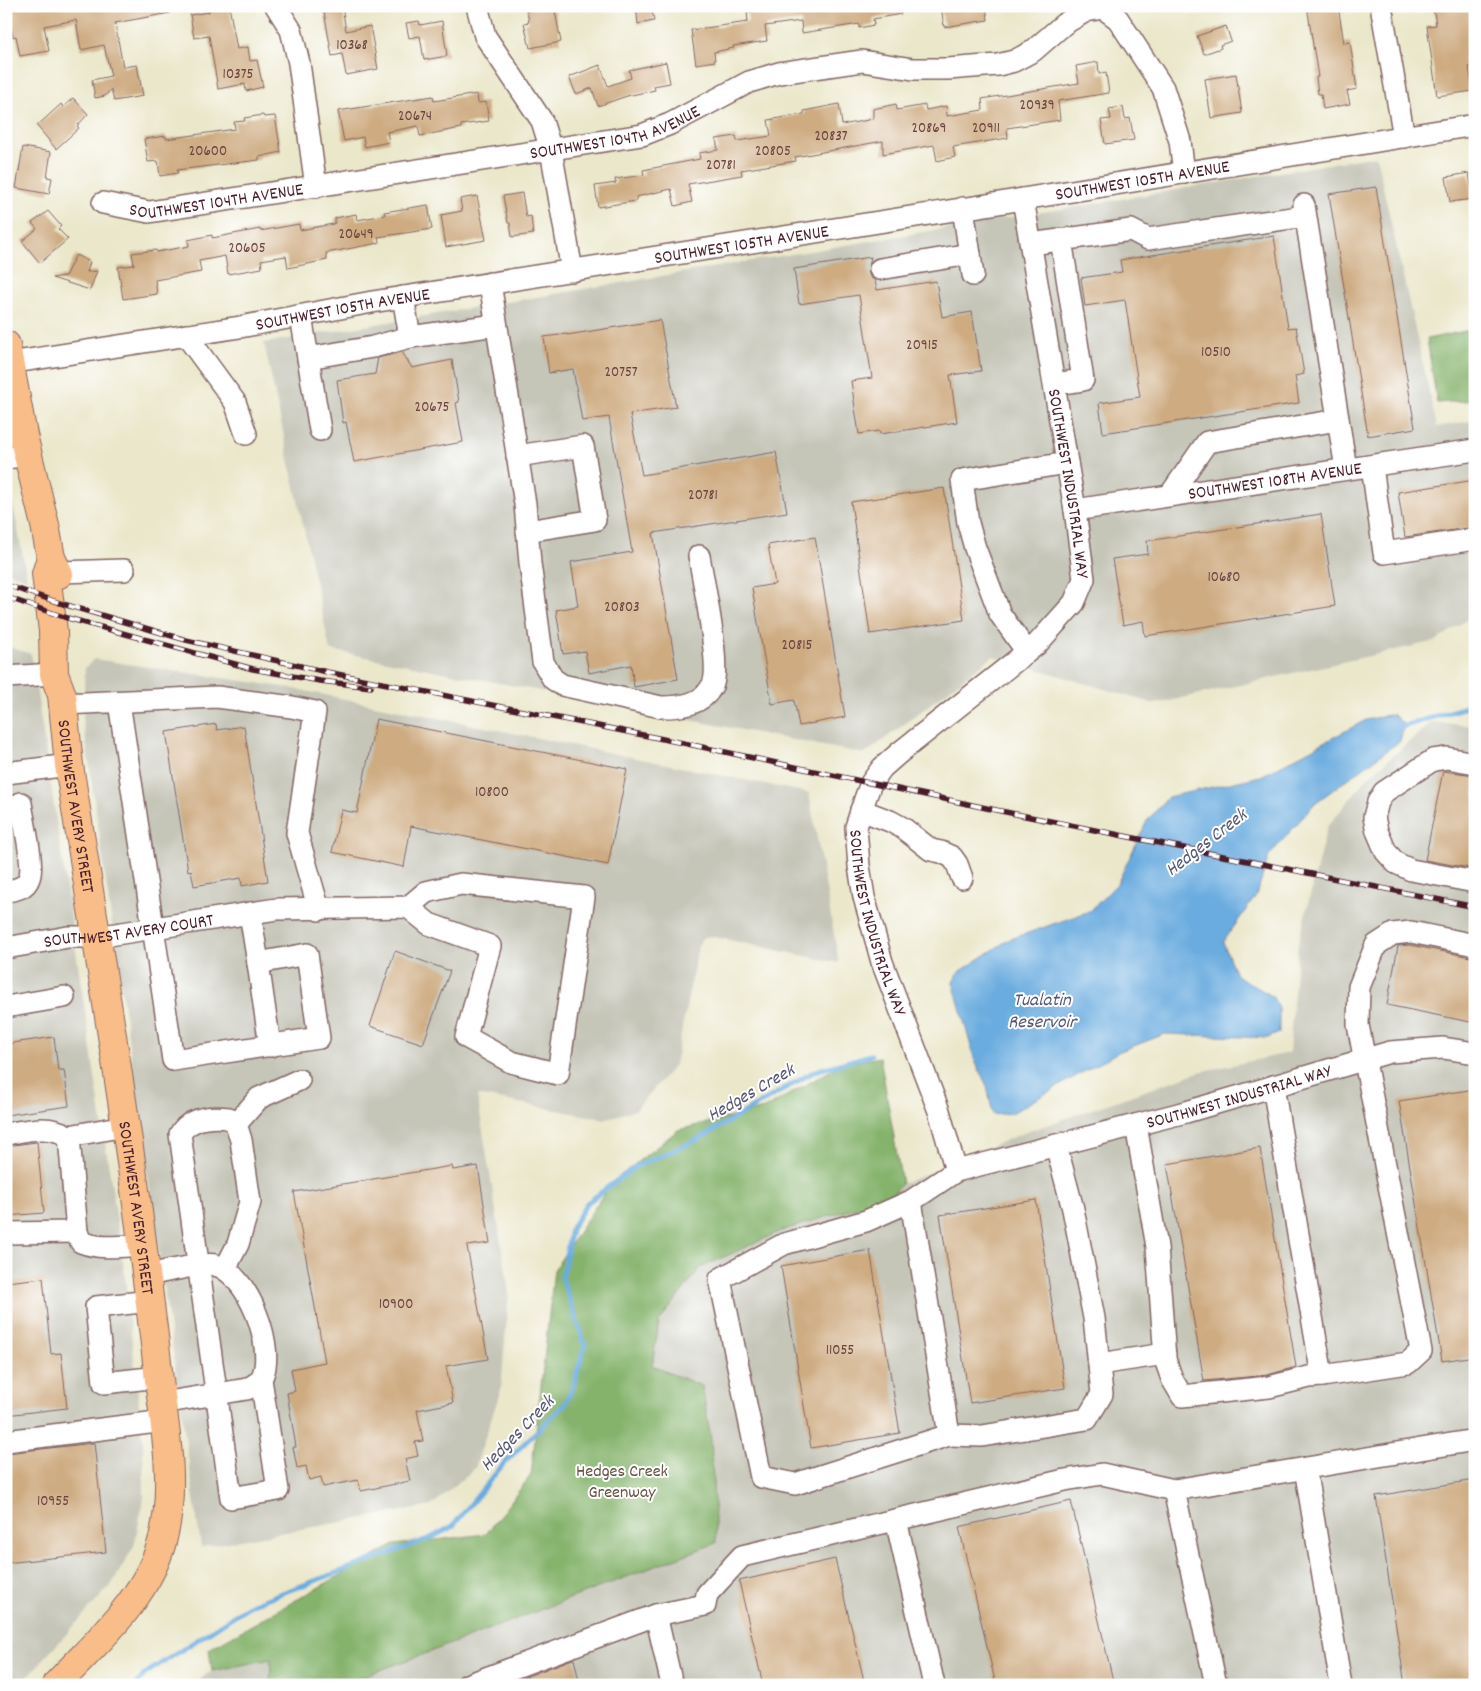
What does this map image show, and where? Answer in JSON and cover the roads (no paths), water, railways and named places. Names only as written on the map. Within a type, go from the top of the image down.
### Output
[{"type":"main road","name":"SOUTHWEST AVERY STREET","points":[[8,354],[17,457],[45,525],[63,604],[67,675],[60,691],[69,764],[143,1245],[162,1400],[170,1488],[163,1538],[149,1575],[136,1596],[108,1630],[56,1685]]},
{"type":"street","points":[[276,6],[291,30],[298,63],[316,186]]},
{"type":"street","points":[[477,6],[485,36],[542,121],[551,150],[572,270]]},
{"type":"street","points":[[1381,6],[1404,137]]},
{"type":"street","points":[[1103,7],[1118,19],[1162,88],[1180,141],[1184,173]]},
{"type":"street","name":"SOUTHWEST 104TH AVENUE","points":[[104,203],[149,212],[642,135],[670,124],[749,82],[779,73],[862,61],[913,69],[948,69],[1014,62],[1033,51],[1064,24],[1086,11],[1103,7]]},
{"type":"street","name":"SOUTHWEST 105TH AVENUE","points":[[8,354],[186,335],[403,297],[1475,125]]},
{"type":"street","name":"SOUTHWEST INDUSTRIAL WAY","points":[[1023,199],[1075,510],[1084,579],[1074,604],[1037,644],[898,753],[882,768],[871,782],[856,827],[864,897],[882,962],[939,1111],[956,1171],[1136,1125],[1390,1052],[1443,1048],[1475,1053]]},
{"type":"street","points":[[880,268],[972,264],[963,208]]},
{"type":"street","points":[[1031,244],[1131,230],[1148,239],[1305,211],[1346,469]]},
{"type":"street","points":[[1054,384],[1083,380],[1061,240]]},
{"type":"street","points":[[490,283],[517,456],[543,662],[553,679],[562,685],[662,706],[675,707],[691,704],[704,698],[714,685],[716,666],[699,556]]},
{"type":"street","points":[[403,297],[410,337]]},
{"type":"street","points":[[301,316],[320,430]]},
{"type":"street","points":[[308,358],[373,347],[410,337],[496,325]]},
{"type":"street","points":[[186,335],[235,402],[246,434]]},
{"type":"street","points":[[1170,495],[1208,442],[1338,420]]},
{"type":"street","points":[[517,456],[583,446],[595,520],[527,531]]},
{"type":"street","name":"SOUTHWEST 108TH AVENUE","points":[[1075,510],[1475,450]]},
{"type":"street","points":[[1027,652],[1000,614],[978,558],[968,524],[962,480],[1067,463]]},
{"type":"street","points":[[1372,466],[1384,553],[1475,539]]},
{"type":"street","points":[[55,565],[124,570]]},
{"type":"street","points":[[6,677],[60,691],[119,702],[217,697],[315,712],[297,833],[319,910]]},
{"type":"street","points":[[119,702],[173,1060],[320,1038],[307,954],[258,963]]},
{"type":"street","points":[[1475,763],[1447,758],[1433,760],[1384,792],[1378,802],[1374,817],[1386,852],[1396,862],[1411,870],[1475,882]]},
{"type":"street","points":[[6,773],[69,764]]},
{"type":"street","points":[[6,891],[19,889],[29,880],[31,869],[21,803]]},
{"type":"street","points":[[861,810],[890,821],[903,828],[931,850],[952,857],[957,864],[962,878]]},
{"type":"street","points":[[461,884],[584,897],[558,1074],[511,1062],[466,1037],[490,946],[429,924],[408,907],[426,892],[461,884]]},
{"type":"street","name":"SOUTHWEST AVERY COURT","points":[[6,948],[68,937],[96,938],[276,909],[319,910],[408,907]]},
{"type":"street","points":[[250,913],[270,1046]]},
{"type":"street","points":[[1136,1125],[1157,1247],[1165,1354],[1172,1379],[1182,1396],[1269,1387],[1309,1377],[1408,1363],[1421,1351],[1358,1026],[1359,987],[1376,945],[1392,934],[1411,932],[1475,945]]},
{"type":"street","points":[[6,1008],[64,997]]},
{"type":"street","points":[[236,1124],[259,1098],[299,1080]]},
{"type":"street","points":[[1273,1086],[1322,1376]]},
{"type":"street","points":[[162,1400],[104,1383],[96,1307],[148,1288],[198,1266],[213,1264],[225,1269],[250,1297],[258,1316],[264,1347],[264,1368],[261,1379],[278,1490],[231,1498],[198,1266],[180,1134],[192,1122],[208,1118],[229,1118],[236,1124],[241,1140],[250,1202],[238,1244],[225,1269]]},
{"type":"street","points":[[6,1134],[41,1128],[59,1131],[69,1136],[125,1126]]},
{"type":"street","points":[[69,1136],[77,1232],[81,1242],[100,1247],[143,1245]]},
{"type":"street","points":[[956,1171],[912,1201],[866,1221],[784,1244],[720,1279],[761,1477],[795,1484],[949,1435],[982,1436],[1087,1419],[1102,1394],[1094,1318],[1074,1209],[1056,1146]]},
{"type":"street","points":[[912,1201],[949,1435]]},
{"type":"street","points":[[6,1232],[77,1232]]},
{"type":"street","points":[[1099,1364],[1165,1354]]},
{"type":"street","points":[[6,1441],[162,1400],[247,1389],[261,1379]]},
{"type":"street","points":[[467,1685],[656,1615],[705,1605],[707,1594],[742,1556],[1065,1480],[1102,1474],[1174,1490],[1475,1440]]},
{"type":"street","points":[[1305,1468],[1341,1685]]},
{"type":"street","points":[[1174,1490],[1216,1685]]},
{"type":"street","points":[[896,1520],[934,1685]]},
{"type":"street","points":[[656,1615],[672,1685]]},
{"type":"water","name":"Tualatin Reservoir","points":[[1393,714],[1404,725],[1400,741],[1315,803],[1269,856],[1256,896],[1223,942],[1236,975],[1272,996],[1279,1008],[1279,1033],[1268,1038],[1165,1034],[1118,1052],[1012,1113],[993,1115],[987,1086],[975,1061],[953,982],[958,973],[1008,940],[1090,911],[1117,884],[1147,821],[1168,797],[1261,776],[1366,720]]},
{"type":"waterway","name":"Hedges Creek","points":[[1398,728],[1466,707],[1475,686]]},
{"type":"waterway","name":"Hedges Creek","points":[[136,1685],[145,1674],[252,1604],[431,1538],[453,1526],[505,1462],[565,1404],[573,1387],[585,1345],[562,1278],[571,1229],[587,1203],[635,1167],[699,1139],[815,1071],[871,1055]]},
{"type":"railway","points":[[6,585],[63,604],[186,640],[327,672],[688,744],[991,809],[1475,907]]},
{"type":"railway","points":[[6,597],[64,617],[253,669],[320,681],[371,687]]},
{"type":"park label","name":"Hedges Creek Greenway","points":[[622,1480]]}]
